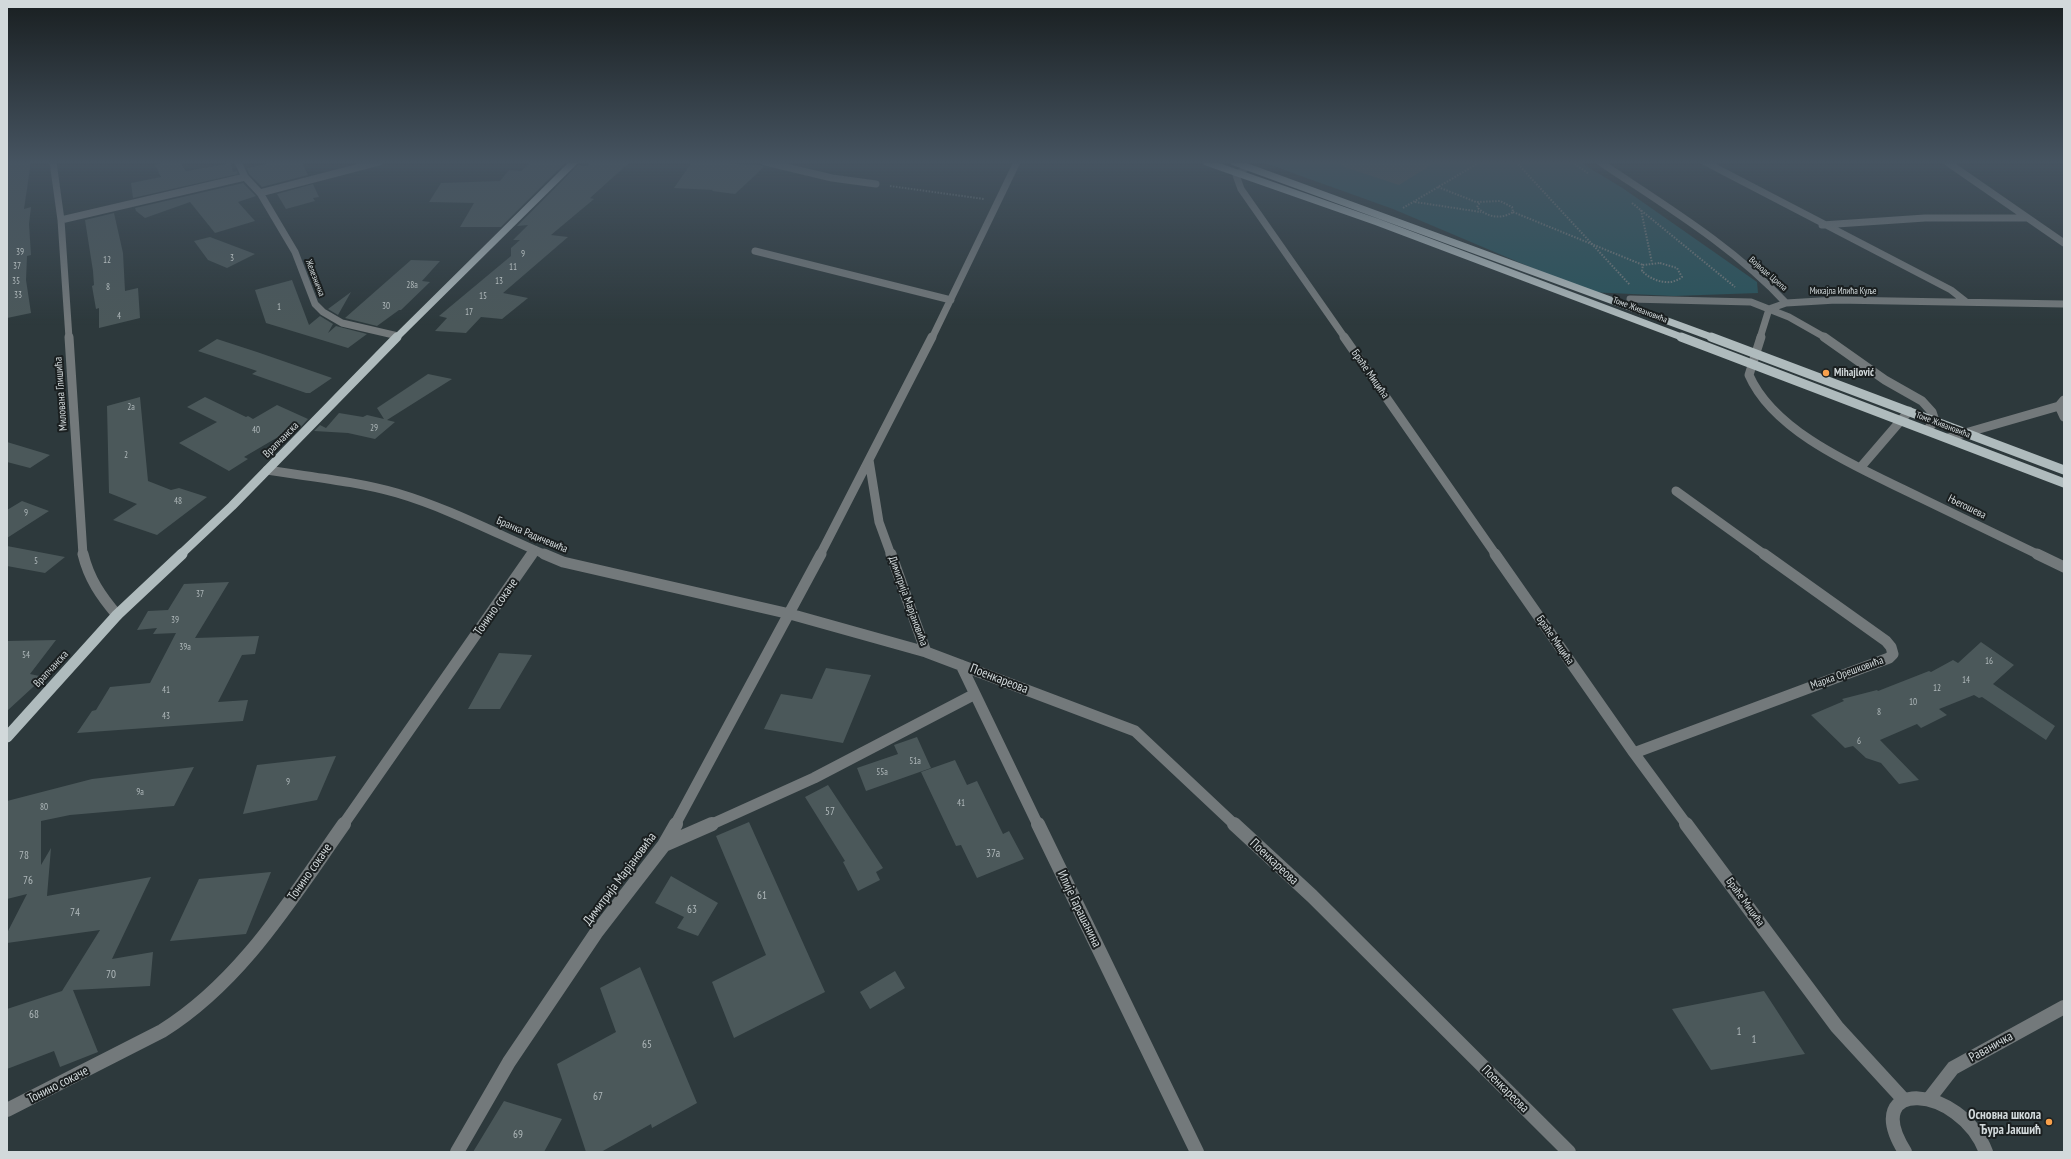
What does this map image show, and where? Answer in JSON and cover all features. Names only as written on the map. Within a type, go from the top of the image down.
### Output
[{"type":"main road","name":"Врапчанска","points":[[7,737],[117,615],[267,470],[518,216]]},
{"type":"main road","name":"Томе Живановића","points":[[1360,216],[1752,362],[2064,483]]},
{"type":"main road","name":"Томе Живановића","points":[[1381,216],[1756,353],[1970,433],[2064,470]]},
{"type":"street","name":"Милована Глишића","points":[[60,216],[83,553],[86,570],[98,595],[117,615]]},
{"type":"street","points":[[61,220],[78,216]]},
{"type":"street","name":"Железничка","points":[[274,216],[295,252],[315,304],[320,311],[342,323],[398,336]]},
{"type":"street","name":"Димитрија Марјановића","points":[[457,1152],[510,1062],[596,933],[664,845],[790,614],[951,300],[990,216]]},
{"type":"street","name":"Браће Мицића","points":[[1260,216],[1634,753],[1837,1027],[1904,1100]]},
{"type":"street","name":"Војводе Црепа","points":[[1682,216],[1701,229],[1774,290],[1786,303]]},
{"type":"street","points":[[1805,216],[1951,290],[1964,301]]},
{"type":"street","points":[[2025,216],[2064,243]]},
{"type":"street","points":[[1822,225],[1864,220],[1925,218],[2028,218]]},
{"type":"street","points":[[755,252],[951,300]]},
{"type":"street","points":[[1630,299],[1751,302],[1789,317],[1822,335],[1885,380],[1922,401],[1932,412],[1935,421],[1927,430]]},
{"type":"street","name":"Михајла Илића Куље","points":[[1769,309],[1786,303],[1836,300],[1964,301],[2064,304]]},
{"type":"street","points":[[1756,353],[1769,309]]},
{"type":"street","name":"Његошева","points":[[1756,353],[1749,375],[1752,385],[1767,406],[1788,423],[1860,468],[2064,567]]},
{"type":"street","points":[[1948,438],[1970,433],[2062,403],[2064,417]]},
{"type":"street","points":[[1860,468],[1909,411]]},
{"type":"street","name":"Димитрија Марјановића","points":[[869,460],[880,522],[926,652]]},
{"type":"street","name":"Бранка Радичевића","points":[[267,470],[351,483],[414,499],[563,562],[790,614]]},
{"type":"street","name":"Марка Орешковића","points":[[1634,753],[1889,658],[1893,654],[1891,647],[1886,641],[1676,491]]},
{"type":"street","name":"Тонино сокаче","points":[[7,1110],[162,1031],[202,1000],[244,961],[262,939],[535,550]]},
{"type":"street","name":"Димитрија Марјановића","points":[[790,614],[926,652]]},
{"type":"street","name":"Поенкареова","points":[[926,652],[1135,731],[1312,896],[1570,1152]]},
{"type":"street","name":"Илије Гарашанина","points":[[961,665],[1197,1152]]},
{"type":"street","points":[[664,845],[814,778],[975,694]]},
{"type":"street","name":"Раваничка","points":[[1929,1099],[1953,1068],[2064,1007]]},
{"type":"street","points":[[1905,1152],[1894,1131],[1892,1118],[1896,1107],[1904,1100],[1915,1098],[1929,1099],[1956,1112],[1979,1136],[1986,1152]]},
{"type":"path","points":[[1524,216],[1591,242],[1643,265],[1652,263],[1664,264],[1676,268],[1682,274],[1682,277],[1672,282],[1653,279],[1644,274],[1642,270],[1643,265]]},
{"type":"path","points":[[1567,216],[1644,299]]},
{"type":"path","points":[[1642,216],[1652,263]]},
{"type":"path","points":[[1648,216],[1746,296],[1751,302]]},
{"type":"shaded area","points":[[1410,216],[1663,216],[1757,282],[1758,293],[1674,296],[1589,292]]},
{"type":"building","points":[[7,216],[30,216],[31,255],[27,256],[26,280],[31,313],[7,318]]},
{"type":"building","points":[[101,216],[115,216],[123,253],[125,291],[138,288],[140,318],[99,328],[99,308],[96,309],[92,286],[94,285],[93,271],[85,220]]},
{"type":"building","points":[[201,216],[251,216],[255,221],[215,233]]},
{"type":"building","points":[[466,216],[512,216],[501,227],[460,227]]},
{"type":"building","points":[[527,216],[574,216],[551,235],[568,237],[503,293],[528,298],[502,319],[481,317],[466,333],[435,331],[447,318],[439,316],[511,256],[511,248],[520,240],[513,240],[528,225],[517,226]]},
{"type":"building","points":[[210,237],[255,254],[227,268],[208,260],[194,241]]},
{"type":"building","points":[[411,260],[440,261],[422,281],[430,282],[401,310],[377,326],[345,318]]},
{"type":"building","points":[[292,280],[309,325],[320,316],[333,324],[328,333],[336,326],[367,334],[348,348],[266,323],[255,290]]},
{"type":"building","points":[[351,292],[338,315],[328,309]]},
{"type":"building","points":[[217,339],[332,378],[310,393],[306,393],[252,374],[257,371],[198,351]]},
{"type":"building","points":[[428,374],[452,379],[387,420],[395,422],[375,439],[348,433],[314,431],[320,425],[326,428],[339,413],[363,417],[367,415],[384,419],[377,408]]},
{"type":"building","points":[[140,397],[148,481],[171,490],[179,488],[207,497],[157,535],[113,520],[137,504],[109,493],[107,406]]},
{"type":"building","points":[[205,397],[253,419],[277,405],[308,419],[298,430],[290,430],[244,457],[248,459],[229,471],[179,443],[217,422],[187,407]]},
{"type":"building","points":[[7,442],[50,455],[30,468],[7,462]]},
{"type":"building","points":[[22,501],[49,511],[7,538],[7,510]]},
{"type":"building","points":[[7,546],[65,557],[45,573],[7,566]]},
{"type":"building","points":[[229,582],[195,638],[259,636],[255,654],[242,655],[218,702],[248,700],[243,721],[77,733],[92,711],[96,710],[110,687],[150,683],[176,633],[153,634],[157,628],[137,630],[148,611],[168,610],[184,584]]},
{"type":"building","points":[[56,640],[30,674],[44,677],[7,711],[7,641]]},
{"type":"building","points":[[1981,642],[2014,665],[1993,684],[2055,726],[2046,740],[1982,697],[1979,698],[1974,695],[1939,709],[1947,715],[1921,728],[1917,724],[1880,740],[1919,780],[1899,784],[1881,763],[1866,758],[1853,746],[1845,748],[1811,715],[1844,701],[1842,699],[1878,691],[1929,671],[1931,672],[1953,660],[1958,663]]},
{"type":"building","points":[[499,653],[532,655],[500,709],[468,709]]},
{"type":"building","points":[[826,668],[871,675],[843,743],[764,729],[781,694],[812,699]]},
{"type":"building","points":[[917,737],[931,768],[866,791],[857,768],[898,754],[894,745]]},
{"type":"building","points":[[336,756],[317,800],[243,814],[257,765]]},
{"type":"building","points":[[955,760],[967,785],[977,781],[1003,834],[1009,831],[1024,859],[977,878],[961,845],[956,846],[921,772]]},
{"type":"building","points":[[194,767],[174,806],[70,815],[41,821],[41,865],[51,848],[47,896],[151,877],[112,959],[153,952],[150,986],[73,990],[98,1052],[60,1067],[54,1051],[7,1069],[7,1009],[62,991],[100,930],[7,943],[7,933],[27,894],[7,899],[7,801],[92,779]]},
{"type":"building","points":[[828,785],[883,868],[876,872],[880,880],[858,891],[843,862],[845,861],[805,797]]},
{"type":"building","points":[[749,822],[825,992],[734,1038],[712,982],[766,955],[716,836]]},
{"type":"building","points":[[271,872],[246,934],[170,941],[199,879]]},
{"type":"building","points":[[671,876],[718,903],[698,936],[677,928],[684,917],[655,903]]},
{"type":"building","points":[[640,967],[697,1103],[652,1128],[651,1124],[601,1152],[586,1152],[557,1064],[616,1032],[600,988]]},
{"type":"building","points":[[895,971],[905,988],[870,1009],[860,992]]},
{"type":"building","points":[[1764,991],[1805,1054],[1711,1070],[1672,1009]]},
{"type":"building","points":[[504,1101],[562,1119],[544,1152],[473,1152]]},
{"type":"place","name":"Mihajlović","points":[[1826,373]]},
{"type":"place","name":"Основна школа Ђура Јакшић","points":[[2049,1122]]}]
